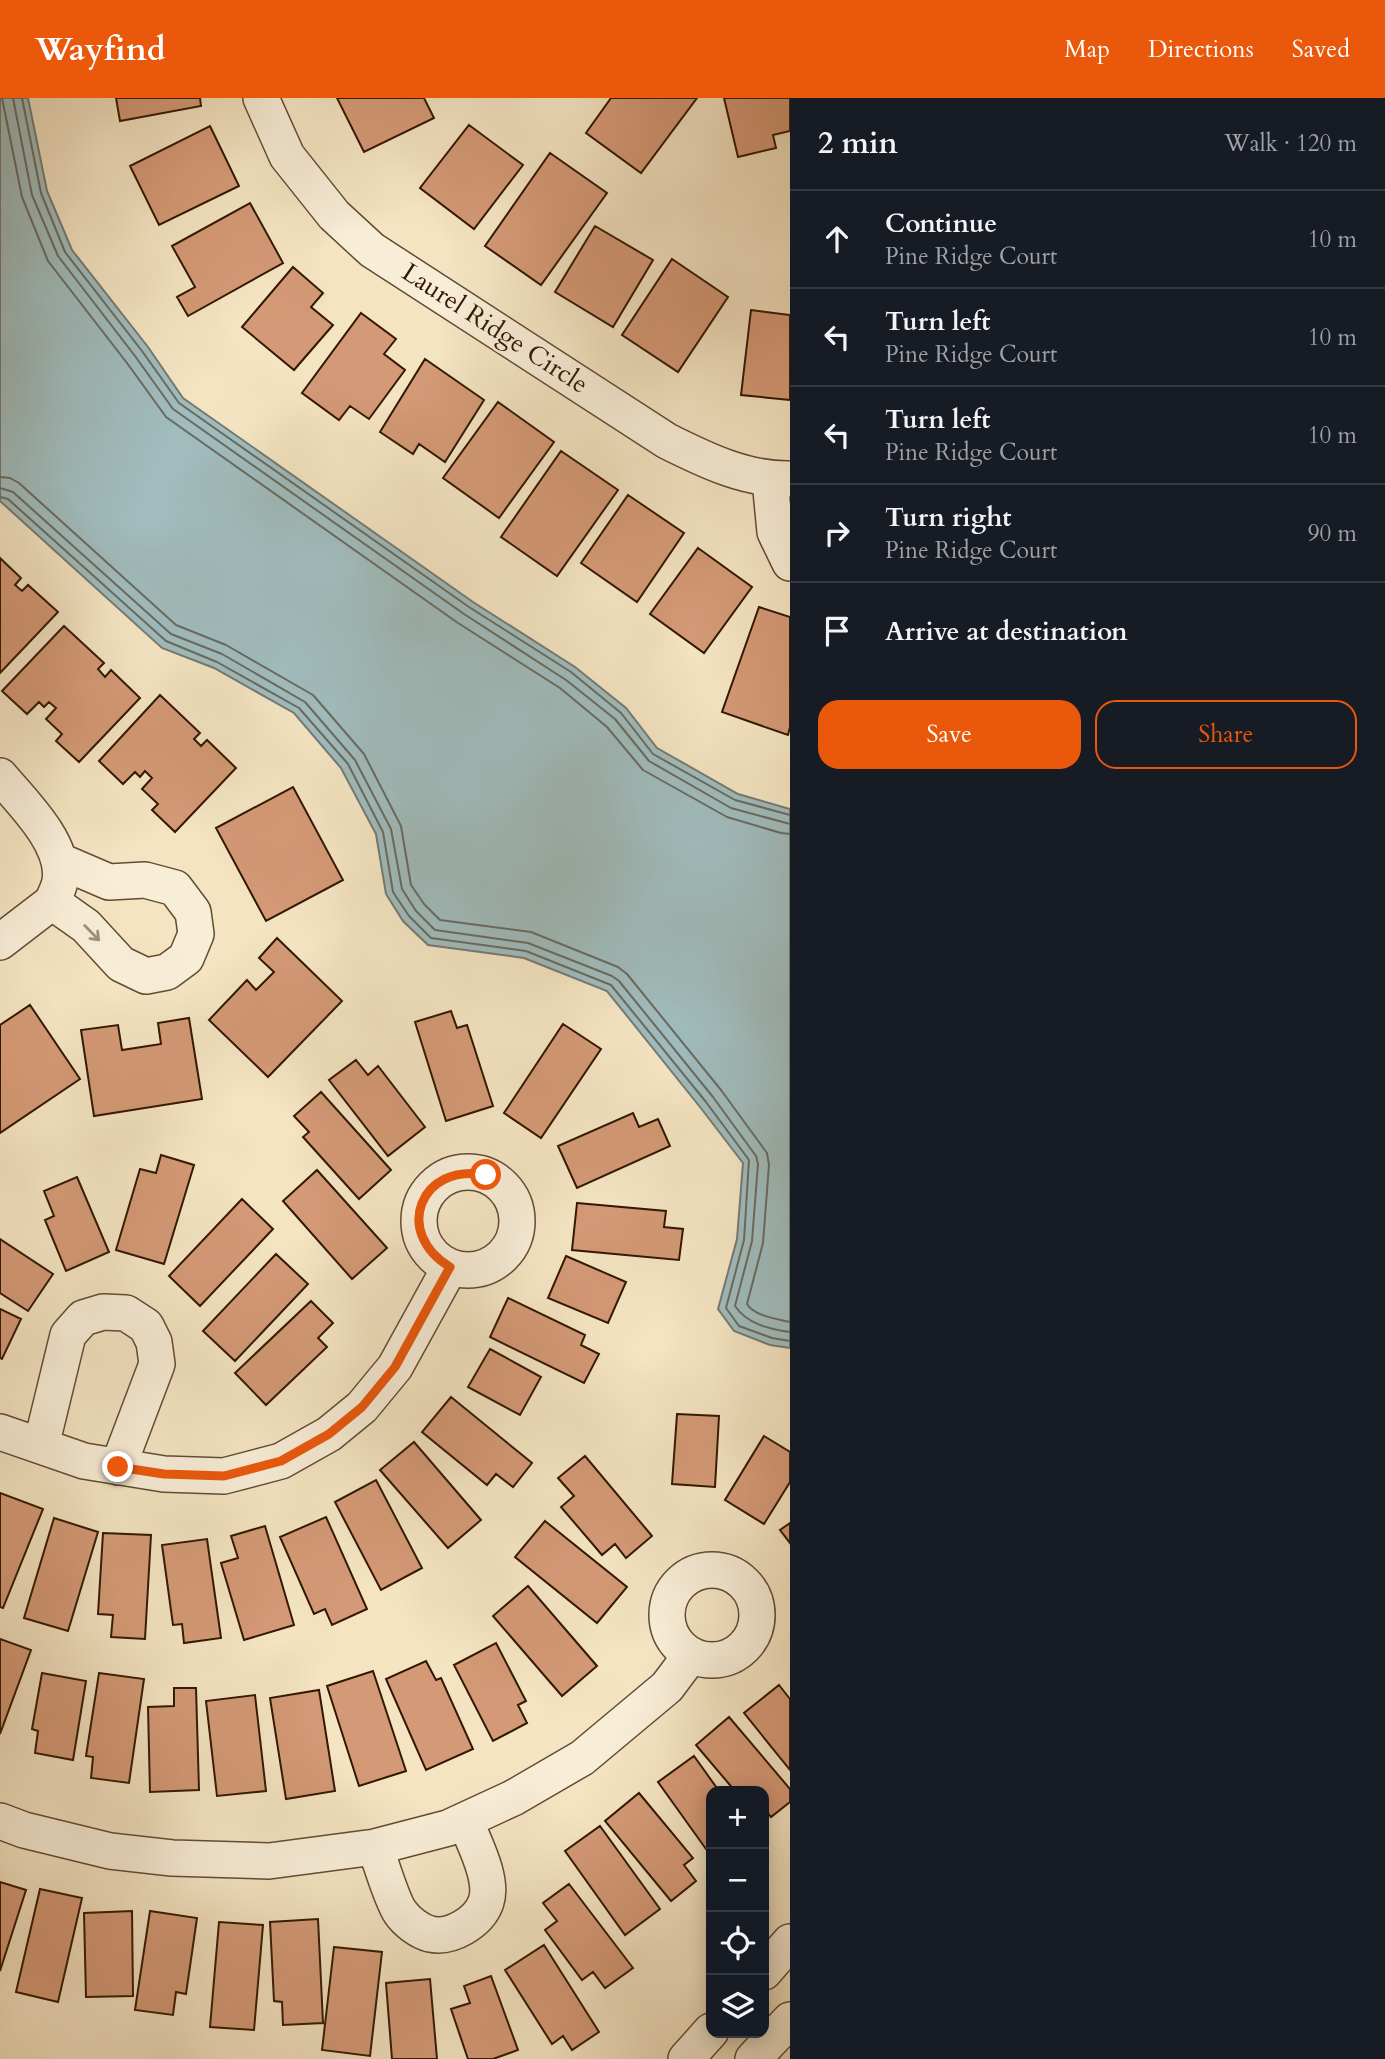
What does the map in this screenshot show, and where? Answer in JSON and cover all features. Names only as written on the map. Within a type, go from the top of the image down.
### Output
[{"type":"street","name":"Laurel Ridge Circle","points":[[261,98],[286,156],[334,215],[372,250],[667,441],[710,463],[780,480]]},
{"type":"street","points":[[780,480],[775,532],[790,563]]},
{"type":"street","points":[[0,776],[43,828],[60,862],[60,881],[52,902],[0,942]]},
{"type":"street","points":[[52,902],[86,926],[121,964],[146,976],[167,972],[186,958],[196,934],[193,912],[175,888],[145,880],[109,882],[60,862]]},
{"type":"street","points":[[0,1432],[84,1461],[164,1474],[224,1476],[281,1461],[329,1434],[362,1407],[395,1367],[450,1267]]},
{"type":"street","points":[[41,1446],[68,1335],[83,1318],[103,1312],[126,1313],[146,1326],[155,1342],[157,1364],[118,1467]]},
{"type":"street","points":[[0,1821],[24,1830],[110,1851],[172,1858],[269,1861],[375,1847],[448,1828],[513,1798],[582,1758],[667,1687],[691,1655]]},
{"type":"street","points":[[375,1847],[399,1912],[415,1927],[432,1935],[456,1932],[475,1919],[486,1901],[488,1879],[465,1820]]},
{"type":"street","points":[[769,1966],[790,1942]]},
{"type":"street","points":[[753,2059],[790,2020]]},
{"type":"street","points":[[686,2059],[706,2037]]},
{"type":"water","points":[[0,98],[28,98],[47,191],[72,250],[148,347],[183,398],[473,602],[575,667],[626,708],[657,748],[738,794],[790,809],[790,1348],[770,1345],[734,1331],[718,1309],[737,1239],[743,1163],[607,991],[524,958],[428,945],[403,921],[386,894],[376,834],[341,768],[294,713],[214,668],[162,648],[0,501]]},
{"type":"building","points":[[116,98],[200,98],[201,106],[120,121]]},
{"type":"building","points":[[337,98],[424,98],[434,118],[364,152]]},
{"type":"building","points":[[611,98],[697,98],[641,173],[586,133]]},
{"type":"building","points":[[724,98],[790,98],[790,131],[773,135],[776,148],[738,157]]},
{"type":"building","points":[[469,125],[523,165],[474,229],[420,188]]},
{"type":"building","points":[[210,126],[239,186],[159,225],[130,166]]},
{"type":"building","points":[[550,153],[607,193],[541,285],[485,246]]},
{"type":"building","points":[[250,203],[283,263],[188,316],[177,297],[195,287],[172,246]]},
{"type":"building","points":[[595,226],[653,260],[613,327],[555,292]]},
{"type":"building","points":[[672,259],[728,297],[678,372],[622,335]]},
{"type":"building","points":[[293,267],[323,293],[311,307],[333,325],[294,370],[242,327]]},
{"type":"building","points":[[751,310],[790,315],[790,400],[741,395]]},
{"type":"building","points":[[361,313],[396,339],[384,354],[405,370],[369,419],[350,406],[339,420],[302,393]]},
{"type":"building","points":[[425,359],[484,400],[445,462],[419,444],[413,454],[380,432]]},
{"type":"building","points":[[498,402],[554,442],[499,518],[443,478]]},
{"type":"building","points":[[561,451],[618,490],[557,576],[501,537]]},
{"type":"building","points":[[628,495],[684,533],[637,602],[581,563]]},
{"type":"building","points":[[698,548],[752,587],[704,653],[650,614]]},
{"type":"building","points":[[0,558],[21,578],[15,585],[22,591],[28,585],[58,612],[0,673]]},
{"type":"building","points":[[759,607],[790,617],[788,735],[722,712]]},
{"type":"building","points":[[64,626],[104,663],[98,669],[105,677],[111,670],[140,698],[79,762],[56,741],[62,734],[46,719],[56,708],[49,702],[44,707],[39,702],[27,714],[2,691]]},
{"type":"building","points":[[160,695],[200,733],[194,739],[201,746],[207,740],[236,768],[175,832],[152,810],[158,804],[142,789],[152,778],[145,771],[140,777],[135,772],[123,784],[99,761]]},
{"type":"building","points":[[293,787],[343,880],[266,921],[216,828]]},
{"type":"building","points":[[277,938],[342,1001],[268,1077],[209,1020],[247,980],[256,990],[274,972],[259,958]]},
{"type":"building","points":[[30,1005],[80,1079],[0,1133],[0,1025]]},
{"type":"building","points":[[451,1011],[457,1028],[467,1025],[493,1106],[446,1121],[415,1022]]},
{"type":"building","points":[[189,1018],[202,1099],[94,1116],[81,1030],[118,1025],[122,1050],[161,1044],[158,1023]]},
{"type":"building","points":[[563,1024],[601,1049],[541,1138],[504,1113]]},
{"type":"building","points":[[356,1060],[368,1075],[378,1066],[425,1127],[388,1156],[329,1080]]},
{"type":"building","points":[[321,1092],[391,1170],[359,1199],[303,1137],[309,1132],[294,1116]]},
{"type":"building","points":[[633,1113],[639,1127],[658,1119],[670,1146],[577,1188],[558,1146]]},
{"type":"building","points":[[161,1155],[194,1165],[164,1264],[116,1250],[140,1169],[156,1173]]},
{"type":"building","points":[[317,1170],[387,1248],[352,1279],[283,1201]]},
{"type":"building","points":[[77,1177],[109,1252],[66,1271],[45,1220],[54,1216],[44,1191]]},
{"type":"building","points":[[242,1199],[273,1229],[200,1306],[169,1276]]},
{"type":"building","points":[[577,1203],[666,1211],[664,1227],[683,1229],[679,1260],[572,1250]]},
{"type":"building","points":[[0,1239],[53,1274],[28,1311],[0,1293]]},
{"type":"building","points":[[276,1254],[308,1284],[235,1361],[203,1331]]},
{"type":"building","points":[[566,1256],[626,1282],[608,1323],[548,1298]]},
{"type":"building","points":[[508,1298],[585,1335],[581,1345],[599,1354],[584,1383],[490,1337]]},
{"type":"building","points":[[311,1301],[333,1323],[318,1338],[327,1347],[266,1405],[235,1373]]},
{"type":"building","points":[[0,1309],[21,1319],[2,1359],[0,1358]]},
{"type":"building","points":[[490,1349],[541,1377],[520,1415],[468,1387]]},
{"type":"building","points":[[451,1397],[532,1463],[513,1487],[496,1474],[487,1485],[422,1432]]},
{"type":"building","points":[[677,1414],[719,1416],[715,1487],[672,1484]]},
{"type":"building","points":[[764,1436],[790,1452],[790,1482],[764,1524],[725,1500]]},
{"type":"building","points":[[414,1442],[481,1520],[448,1548],[380,1470]]},
{"type":"building","points":[[585,1456],[652,1536],[626,1558],[615,1544],[602,1555],[561,1507],[574,1496],[558,1478]]},
{"type":"building","points":[[376,1480],[422,1568],[381,1590],[335,1502]]},
{"type":"building","points":[[0,1493],[43,1509],[3,1608],[0,1607]]},
{"type":"building","points":[[326,1517],[367,1609],[332,1625],[325,1609],[314,1614],[280,1537]]},
{"type":"building","points":[[54,1518],[98,1532],[68,1631],[24,1618]]},
{"type":"building","points":[[545,1521],[627,1587],[597,1623],[515,1557]]},
{"type":"building","points":[[790,1523],[790,1543],[780,1530]]},
{"type":"building","points":[[265,1526],[294,1625],[244,1640],[221,1563],[238,1558],[231,1536]]},
{"type":"building","points":[[103,1533],[151,1535],[145,1639],[111,1637],[113,1615],[98,1614]]},
{"type":"building","points":[[207,1539],[221,1638],[184,1643],[182,1624],[173,1625],[162,1545]]},
{"type":"building","points":[[528,1586],[597,1666],[562,1696],[493,1616]]},
{"type":"building","points":[[0,1639],[31,1650],[0,1734]]},
{"type":"building","points":[[496,1643],[526,1701],[518,1705],[527,1723],[493,1741],[454,1665]]},
{"type":"building","points":[[426,1661],[436,1680],[441,1678],[473,1749],[426,1770],[386,1679]]},
{"type":"building","points":[[373,1671],[406,1771],[359,1786],[327,1686]]},
{"type":"building","points":[[42,1673],[86,1681],[73,1760],[35,1753],[38,1731],[32,1729]]},
{"type":"building","points":[[99,1673],[144,1679],[129,1783],[91,1778],[93,1757],[86,1756]]},
{"type":"building","points":[[779,1685],[790,1699],[790,1770],[744,1713]]},
{"type":"building","points":[[174,1688],[196,1688],[199,1790],[150,1792],[148,1707],[174,1706]]},
{"type":"building","points":[[319,1690],[335,1791],[286,1799],[270,1698]]},
{"type":"building","points":[[255,1695],[266,1791],[217,1796],[206,1701]]},
{"type":"building","points":[[729,1717],[790,1789],[790,1802],[771,1817],[769,1786],[731,1786],[696,1745]]},
{"type":"building","points":[[694,1756],[715,1786],[706,1786],[706,1849],[658,1782]]},
{"type":"building","points":[[639,1793],[693,1858],[684,1865],[696,1881],[671,1901],[605,1821]]},
{"type":"building","points":[[600,1826],[660,1909],[625,1935],[565,1851]]},
{"type":"building","points":[[0,1882],[26,1890],[0,1971]]},
{"type":"building","points":[[569,1884],[633,1968],[605,1988],[593,1972],[582,1980],[545,1930],[557,1921],[543,1903]]},
{"type":"building","points":[[40,1889],[82,1898],[58,2002],[16,1992]]},
{"type":"building","points":[[132,1911],[133,1996],[86,1997],[84,1913]]},
{"type":"building","points":[[150,1911],[197,1918],[186,1994],[176,1992],[173,2015],[135,2010]]},
{"type":"building","points":[[318,1919],[323,2023],[283,2025],[282,2002],[274,2001],[270,1922]]},
{"type":"building","points":[[219,1922],[263,1925],[254,2030],[210,2027]]},
{"type":"building","points":[[544,1945],[599,2032],[572,2050],[563,2036],[552,2044],[505,1970]]},
{"type":"building","points":[[334,1947],[382,1952],[370,2056],[322,2050]]},
{"type":"building","points":[[491,1976],[518,2050],[493,2059],[468,2059],[451,2009],[470,2003],[464,1986]]},
{"type":"building","points":[[430,1979],[437,2059],[392,2059],[386,1983]]},
{"type":"route","points":[[118,1467],[164,1474],[224,1476],[281,1461],[329,1434],[362,1407],[395,1367],[450,1267],[437,1259],[427,1248],[421,1234],[419,1218],[422,1203],[429,1190],[441,1179],[456,1174],[471,1172],[486,1175]]}]
